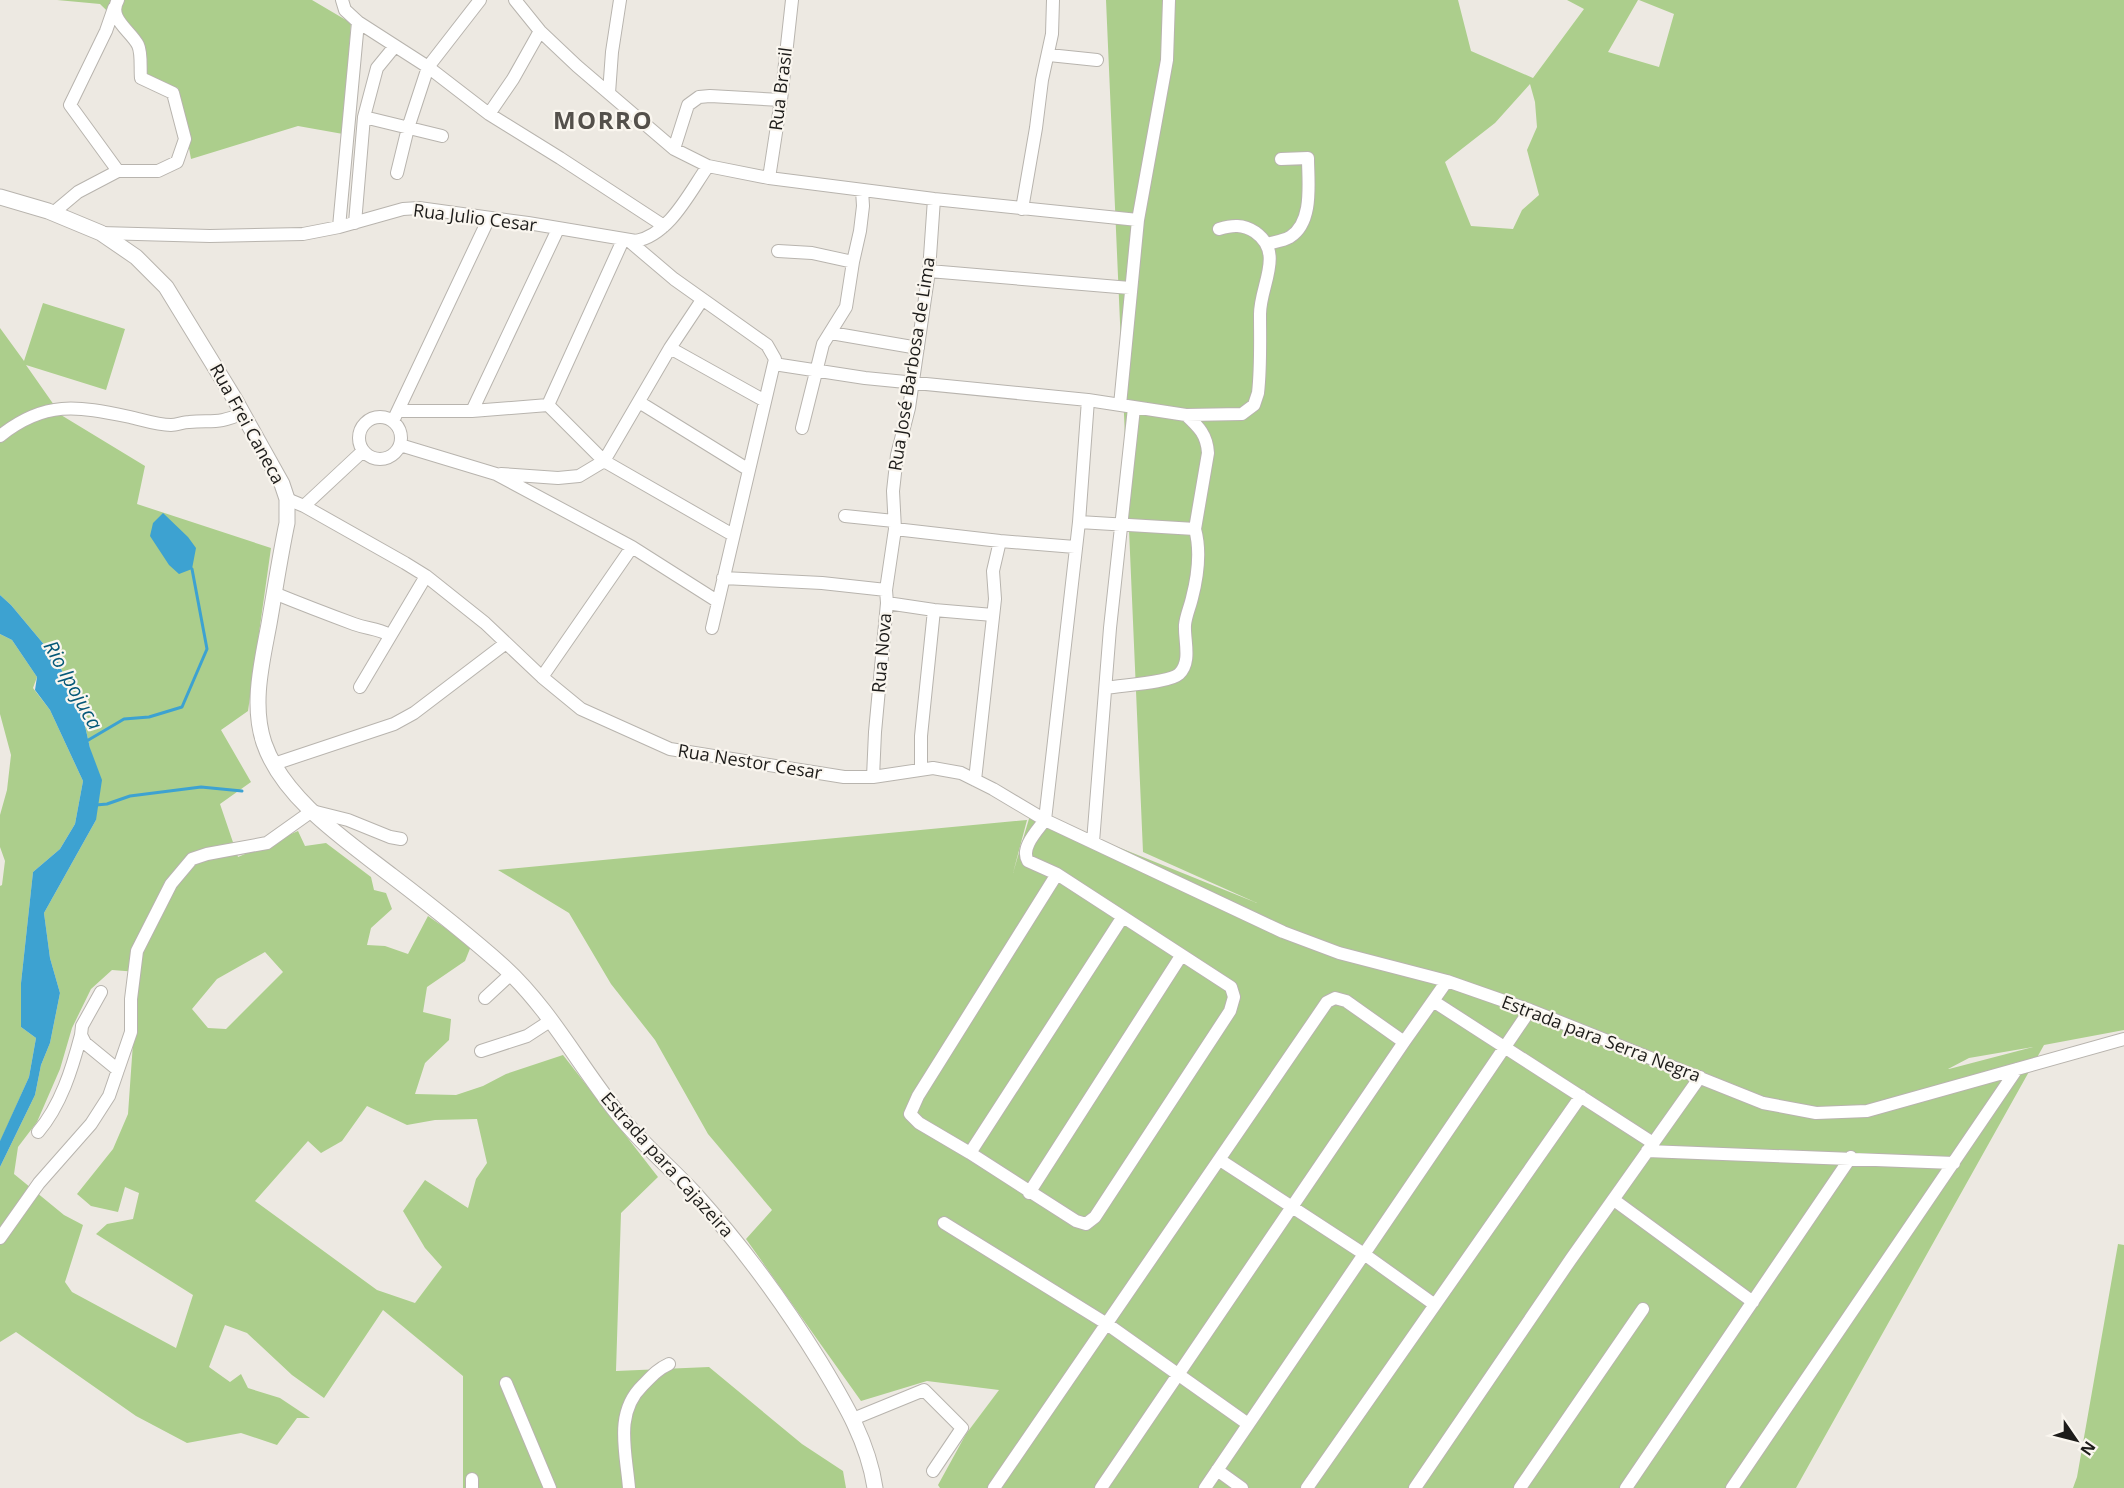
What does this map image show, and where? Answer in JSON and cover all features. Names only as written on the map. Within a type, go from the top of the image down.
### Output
[{"type":"main road","name":"Rua Frei Caneca","points":[[0,197],[53,213],[101,233],[136,257],[166,287],[243,413],[282,484],[287,499],[287,523],[258,692],[259,723],[264,743],[274,764],[289,786]]},
{"type":"main road","name":"Estrada para Cajazeira","points":[[289,786],[312,811],[457,927],[511,974],[550,1021],[621,1117],[725,1228],[800,1329],[853,1419],[872,1465],[875,1488]]},
{"type":"street","points":[[342,0],[345,10],[358,22],[428,67],[489,114],[664,226]]},
{"type":"street","points":[[398,173],[408,128],[428,67],[480,0]]},
{"type":"street","points":[[515,0],[540,31],[674,149],[708,166],[769,178],[862,190],[1138,220]]},
{"type":"street","points":[[609,93],[612,52],[620,0]]},
{"type":"street","name":"Rua Brasil","points":[[769,178],[781,100],[792,0]]},
{"type":"street","points":[[1022,208],[1042,80],[1049,55],[1053,0]]},
{"type":"street","points":[[1120,405],[1138,220],[1167,60],[1168,0]]},
{"type":"street","points":[[117,2],[106,31],[70,105],[118,171]]},
{"type":"street","points":[[53,213],[78,192],[118,171],[158,171],[177,162],[185,138],[173,93],[141,78],[139,46],[117,19],[117,2]]},
{"type":"street","points":[[339,227],[358,22]]},
{"type":"street","points":[[489,114],[513,79],[540,31]]},
{"type":"street","points":[[355,223],[364,117],[377,68],[395,46]]},
{"type":"street","points":[[1049,55],[1097,60]]},
{"type":"street","points":[[674,149],[688,105],[693,100],[710,96],[781,100]]},
{"type":"street","points":[[364,117],[442,136]]},
{"type":"street","points":[[1267,244],[1290,237],[1298,230],[1305,217],[1309,186],[1308,158],[1281,159]]},
{"type":"street","name":"Rua Julio Cesar","points":[[101,233],[210,236],[303,234],[339,227],[403,209],[419,208],[626,240],[644,240],[664,226],[678,210],[708,166]]},
{"type":"street","points":[[802,428],[823,344],[846,307],[862,218],[862,190]]},
{"type":"street","name":"Rua José Barbosa de Lima","points":[[895,525],[893,491],[897,455],[909,408],[918,348],[929,271],[934,199]]},
{"type":"street","points":[[489,218],[396,416],[400,432],[400,445],[397,451],[386,458],[374,458],[363,451],[359,438],[368,420],[381,417],[396,416],[472,411],[548,405],[604,461],[733,535]]},
{"type":"street","points":[[774,364],[912,384],[1088,400],[1186,415],[1242,414],[1254,405],[1259,386],[1261,305],[1271,258],[1267,244],[1245,226],[1220,229]]},
{"type":"street","points":[[472,411],[558,229]]},
{"type":"street","points":[[548,405],[626,240],[702,300],[767,345],[773,353],[774,364],[712,628]]},
{"type":"street","points":[[778,251],[812,253],[853,262]]},
{"type":"street","points":[[929,271],[1130,288]]},
{"type":"street","points":[[496,474],[558,478],[579,476],[604,461],[670,348],[702,300]]},
{"type":"street","points":[[843,314],[849,327],[859,337]]},
{"type":"street","points":[[831,333],[918,348]]},
{"type":"street","points":[[670,348],[765,401]]},
{"type":"street","points":[[1057,874],[912,1107],[910,1114],[919,1123],[1081,1224],[1090,1222],[1230,1011],[1234,997],[1231,987],[1057,874],[1028,861],[1026,857],[1026,848],[1045,820],[1079,522],[1088,400]]},
{"type":"street","points":[[639,402],[749,470]]},
{"type":"street","points":[[0,436],[24,419],[67,407],[171,425],[227,421],[243,413]]},
{"type":"street","points":[[1093,842],[1120,525],[1134,408]]},
{"type":"street","points":[[1106,688],[1166,680],[1181,672],[1186,658],[1185,621],[1193,596],[1199,554],[1195,529],[1208,453],[1201,429],[1186,415]]},
{"type":"street","points":[[400,445],[496,474],[632,547],[717,601]]},
{"type":"street","points":[[304,506],[363,451]]},
{"type":"street","name":"Rua Nestor Cesar","points":[[287,499],[304,506],[426,576],[485,623],[542,677],[581,709],[670,749],[844,777],[873,777],[921,769],[949,769],[975,780],[1045,820],[1093,842]]},
{"type":"street","points":[[845,516],[1000,541],[1076,547]]},
{"type":"street","points":[[1079,522],[1195,529]]},
{"type":"street","name":"Rua Nova","points":[[873,777],[887,603],[886,590],[895,525]]},
{"type":"street","points":[[975,780],[995,599],[993,571],[1000,541]]},
{"type":"street","points":[[542,677],[632,547]]},
{"type":"street","points":[[360,687],[426,576]]},
{"type":"street","points":[[723,578],[822,583],[886,590]]},
{"type":"street","points":[[274,592],[367,629],[376,628],[390,635]]},
{"type":"street","points":[[887,603],[993,615]]},
{"type":"street","points":[[921,769],[921,736],[934,610]]},
{"type":"street","points":[[274,764],[394,724],[414,713],[506,643]]},
{"type":"street","points":[[0,1238],[39,1183],[91,1124],[109,1096],[131,1032],[131,999],[137,951],[153,916],[181,870],[192,859],[267,843],[312,811],[348,820],[390,837],[401,839]]},
{"type":"street","name":"Estrada para Serra Negra","points":[[1093,842],[1283,932],[1339,953],[1447,981],[1530,1010],[1763,1103],[1816,1113],[1867,1111],[2124,1039]]},
{"type":"street","points":[[970,1153],[1122,918]]},
{"type":"street","points":[[1029,1193],[1181,956]]},
{"type":"street","points":[[485,998],[511,974]]},
{"type":"street","points":[[1101,1488],[1447,981]]},
{"type":"street","points":[[38,1132],[49,1119],[71,1070],[82,1026],[101,992]]},
{"type":"street","points":[[994,1488],[1331,999],[1346,1001],[1404,1042]]},
{"type":"street","points":[[1433,1001],[1581,1096],[1650,1147],[1954,1162]]},
{"type":"street","points":[[1204,1488],[1530,1010]]},
{"type":"street","points":[[481,1051],[527,1036],[550,1021]]},
{"type":"street","points":[[81,1035],[85,1043],[118,1070]]},
{"type":"street","points":[[1732,1488],[2017,1069]]},
{"type":"street","points":[[1415,1488],[1570,1259],[1700,1077]]},
{"type":"street","points":[[1307,1488],[1581,1096]]},
{"type":"street","points":[[1626,1488],[1851,1157]]},
{"type":"street","points":[[1220,1160],[1364,1254],[1435,1305]]},
{"type":"street","points":[[1614,1200],[1753,1302]]},
{"type":"street","points":[[944,1223],[1107,1324],[1248,1424]]},
{"type":"street","points":[[1520,1488],[1643,1310]]},
{"type":"street","points":[[629,1488],[623,1419],[635,1392],[658,1369],[669,1364]]},
{"type":"street","points":[[506,1383],[550,1488]]},
{"type":"street","points":[[853,1419],[924,1390],[962,1428],[933,1471]]},
{"type":"street","points":[[1217,1470],[1242,1488]]},
{"type":"green space","points":[[57,0],[312,0],[351,23],[343,134],[298,126],[191,159],[178,88],[143,77],[141,44],[100,4]]},
{"type":"green space","points":[[1106,0],[1458,0],[1471,51],[1533,78],[1584,9],[1567,0],[1638,0],[1608,52],[1659,67],[1674,14],[1639,0],[2124,0],[2124,1030],[2044,1045],[1796,1488],[940,1488],[938,1485],[966,1434],[999,1390],[927,1381],[861,1401],[746,1239],[772,1210],[708,1134],[655,1040],[611,984],[569,913],[498,870],[1027,820],[1013,873],[1031,812],[1257,903],[1143,852]],"holes":[[[1530,84],[1535,102],[1537,127],[1527,150],[1539,195],[1522,210],[1513,229],[1471,226],[1445,162],[1495,123]],[[2033,1047],[1949,1069],[1948,1069],[1969,1058]]]},
{"type":"green space","points":[[43,303],[125,329],[106,390],[26,365],[61,415],[145,466],[137,504],[271,548],[248,711],[221,730],[251,782],[220,804],[238,857],[298,831],[305,846],[326,843],[371,877],[374,890],[386,893],[392,909],[371,928],[367,945],[385,946],[408,954],[428,916],[471,946],[465,961],[427,987],[423,1012],[451,1019],[449,1040],[425,1063],[415,1094],[456,1095],[483,1086],[506,1074],[563,1055],[658,1177],[621,1213],[616,1371],[709,1367],[802,1444],[843,1471],[846,1488],[463,1488],[463,1376],[383,1310],[324,1398],[292,1375],[247,1333],[225,1325],[209,1367],[230,1382],[241,1374],[248,1388],[280,1398],[310,1418],[297,1418],[277,1445],[241,1433],[187,1443],[136,1416],[16,1332],[0,1342],[0,1167],[35,1095],[41,1065],[50,1043],[60,993],[50,958],[44,913],[96,820],[90,748],[83,717],[57,660],[0,595],[0,328],[24,361]],"holes":[[[265,952],[283,972],[226,1029],[208,1028],[192,1009],[217,979]],[[112,970],[138,972],[128,1114],[113,1149],[77,1194],[91,1206],[118,1212],[125,1187],[139,1193],[133,1219],[107,1224],[96,1234],[193,1295],[176,1348],[72,1292],[65,1282],[83,1225],[64,1215],[14,1174],[18,1147],[37,1122],[60,1069],[72,1028],[91,989]],[[367,1106],[407,1125],[435,1120],[477,1119],[487,1163],[476,1179],[468,1208],[425,1180],[403,1211],[425,1248],[442,1267],[415,1303],[377,1290],[255,1201],[308,1141],[321,1153],[342,1141]]]},
{"type":"green space","points":[[0,634],[12,640],[37,677],[33,688],[50,710],[83,781],[75,824],[60,849],[33,872],[21,983],[21,1027],[36,1038],[29,1077],[0,1142],[0,886],[5,861],[0,847],[0,815],[7,790],[11,755],[0,714]]},
{"type":"green space","points":[[2118,1244],[2124,1245],[2124,1488],[2073,1488],[2077,1477]]},
{"type":"water","points":[[163,513],[196,548],[192,569],[179,574],[169,565],[150,536],[153,523]]},
{"type":"water","points":[[0,595],[57,660],[83,717],[90,748],[102,780],[96,820],[44,913],[50,958],[60,993],[50,1043],[41,1065],[35,1095],[0,1167],[0,1141],[29,1077],[36,1038],[21,1027],[21,983],[33,872],[60,849],[75,824],[83,781],[50,710],[35,690],[37,677],[12,640],[0,634]]},
{"type":"waterway","name":"Rio Ipojuca","points":[[85,742],[124,719],[149,717],[182,707],[207,649],[192,569]]},
{"type":"waterway","points":[[96,805],[107,804],[130,796],[201,787],[242,791]]},
{"type":"district","name":"MORRO","points":[[603,121]]}]
